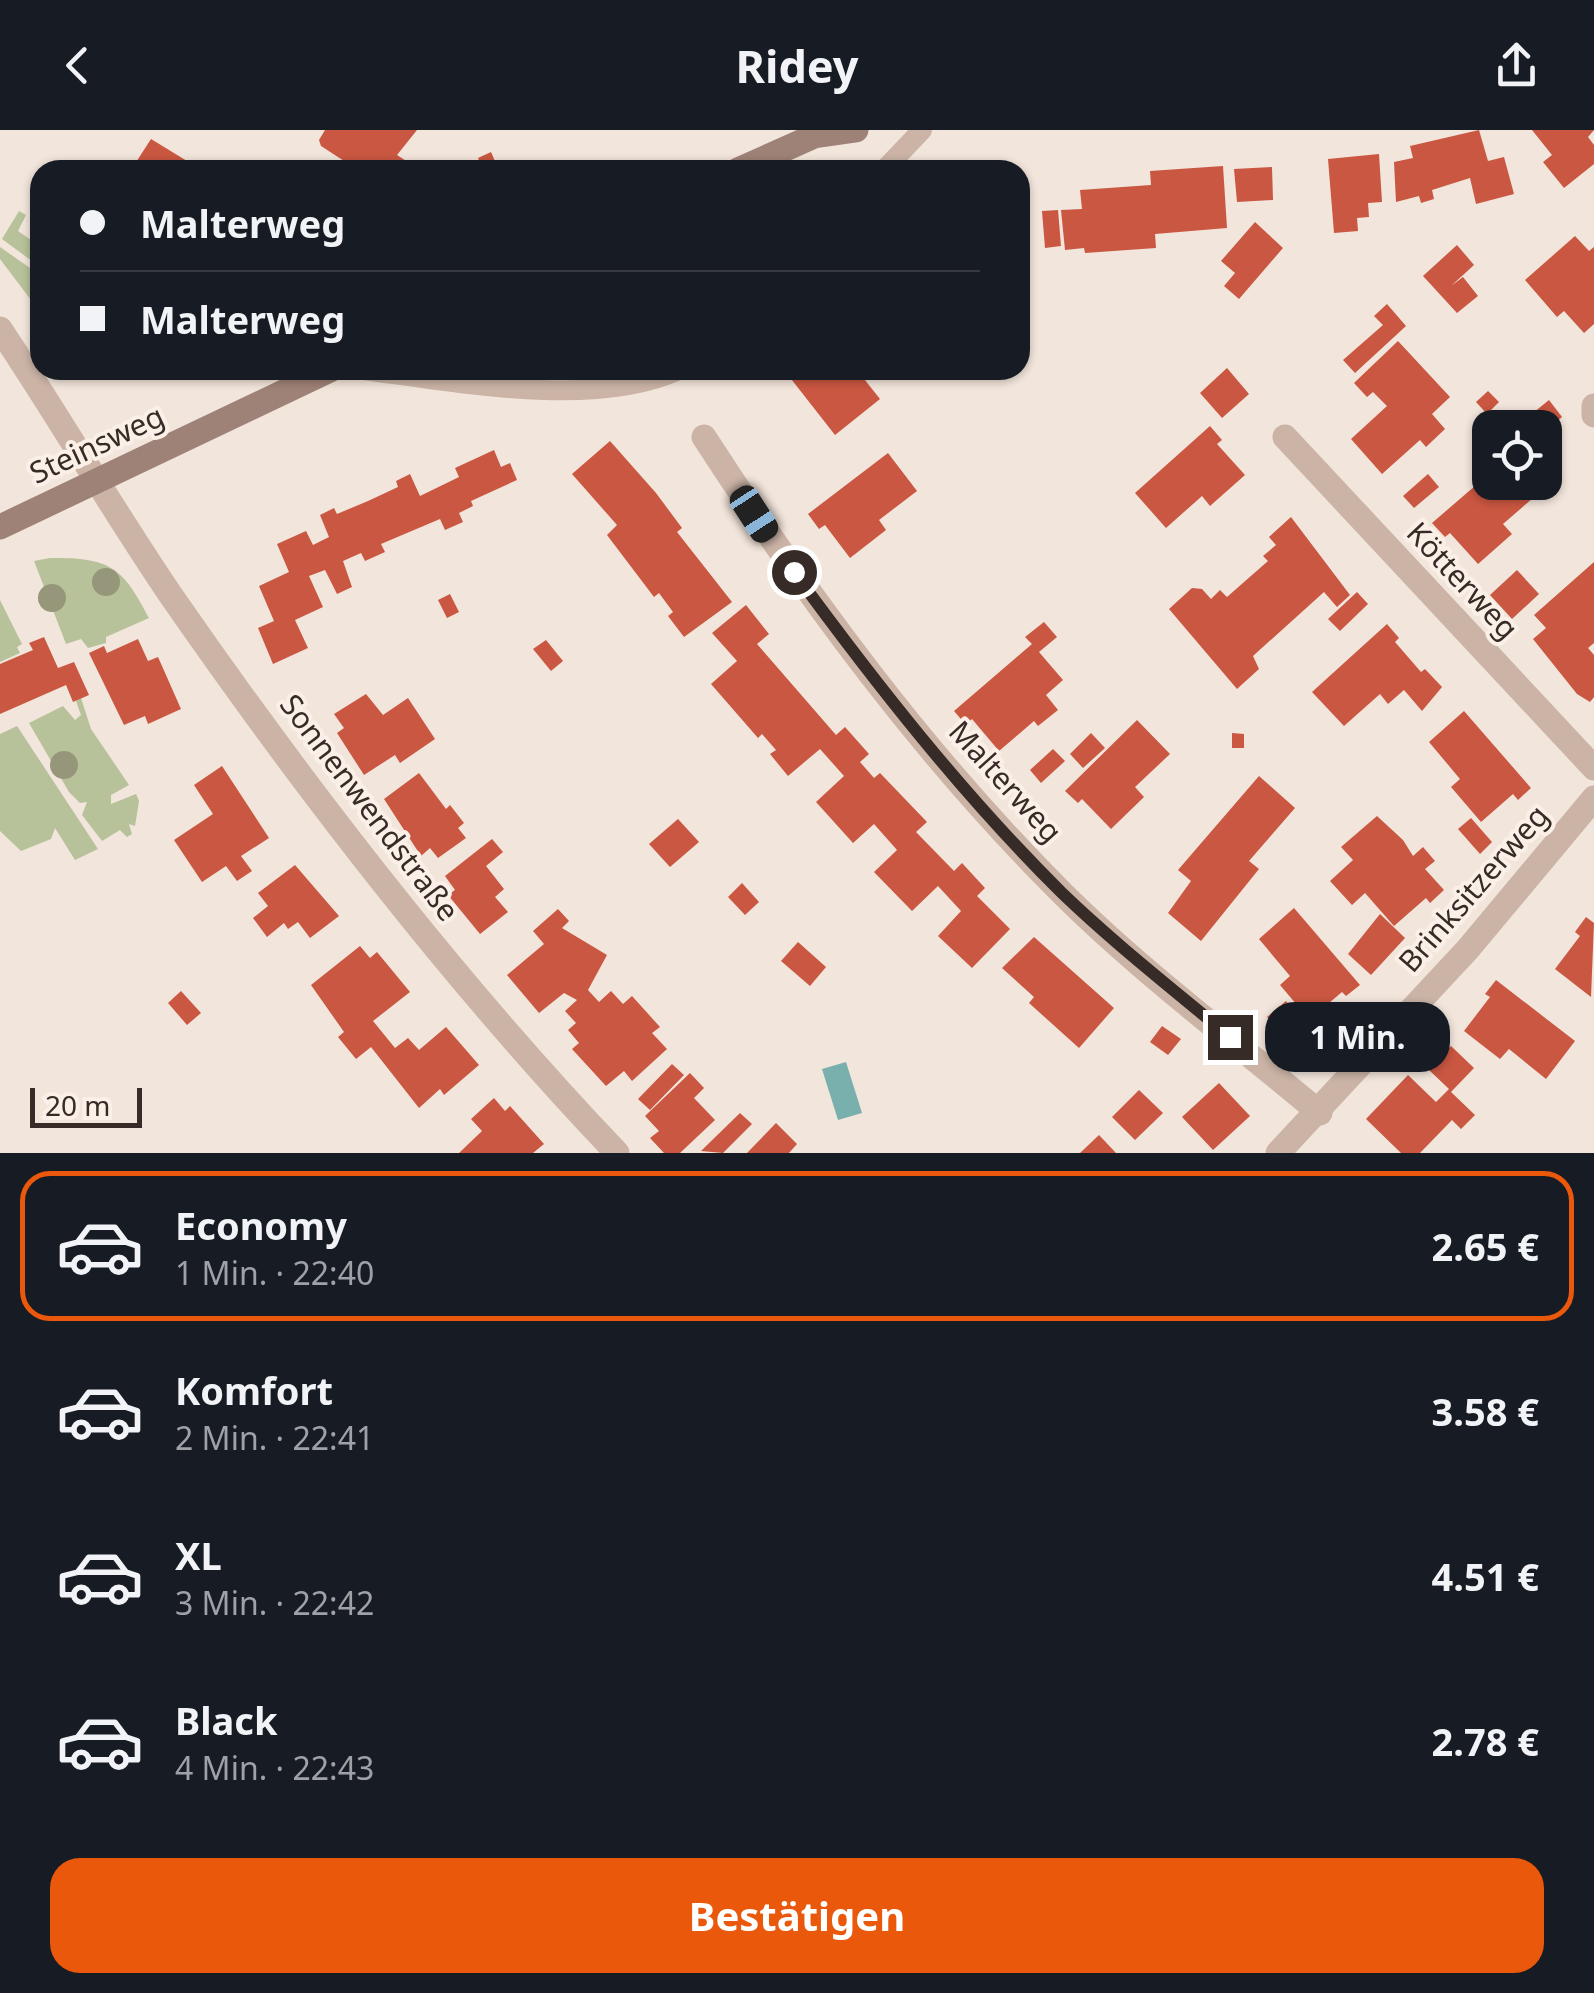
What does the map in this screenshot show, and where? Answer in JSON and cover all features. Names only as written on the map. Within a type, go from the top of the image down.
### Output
[{"type":"main road","points":[[760,160],[814,136],[856,130]]},
{"type":"main road","name":"Steinsweg","points":[[0,527],[309,380]]},
{"type":"street","name":"Sonnenwendstraße","points":[[0,329],[30,377]]},
{"type":"street","name":"Sonnenwendstraße","points":[[32,380],[174,599],[379,882],[540,1073],[617,1153]]},
{"type":"street","points":[[1594,406],[1594,415]]},
{"type":"street","name":"Kötterweg","points":[[1285,437],[1594,768]]},
{"type":"street","name":"Malterweg","points":[[704,438],[770,540],[864,668],[1020,848],[1096,924],[1320,1113]]},
{"type":"street","name":"Brinksitzerweg","points":[[1278,1153],[1320,1113],[1468,950],[1594,798]]},
{"type":"lane","points":[[894,160],[922,130]]},
{"type":"lane","points":[[438,380],[505,389],[584,380]]},
{"type":"green space","points":[[19,211],[26,215],[18,231],[30,239],[30,260],[2,239]]},
{"type":"green space","points":[[0,247],[30,268],[30,299],[0,259]]},
{"type":"green space","points":[[88,560],[113,569],[131,587],[149,618],[106,637],[106,643],[88,648],[81,639],[66,644],[34,561]]},
{"type":"green space","points":[[0,600],[22,644],[17,647],[20,653],[0,662]]},
{"type":"green space","points":[[81,698],[91,729],[129,785],[111,795],[111,804],[136,794],[139,801],[135,826],[129,824],[132,834],[127,837],[120,830],[102,841],[82,815],[87,802],[80,803],[69,792],[29,723],[63,706],[75,720],[81,715],[76,701]]},
{"type":"green space","points":[[17,726],[98,849],[75,860],[55,828],[51,839],[21,851],[0,831],[0,734]]},
{"type":"water","points":[[846,1062],[862,1113],[838,1120],[822,1069]]},
{"type":"building","points":[[325,130],[417,130],[397,155],[405,160],[343,160],[321,146],[319,140]]},
{"type":"building","points":[[1479,130],[1488,161],[1504,157],[1514,194],[1476,204],[1470,178],[1432,190],[1434,199],[1421,203],[1419,196],[1396,202],[1394,162],[1413,158],[1410,146]]},
{"type":"building","points":[[1532,130],[1594,130],[1588,137],[1594,145],[1594,164],[1564,188],[1543,162],[1552,155]]},
{"type":"building","points":[[151,139],[185,160],[137,160]]},
{"type":"building","points":[[491,152],[494,160],[479,160]]},
{"type":"building","points":[[1379,154],[1382,202],[1368,203],[1369,217],[1357,218],[1358,231],[1334,233],[1328,159]]},
{"type":"building","points":[[1223,166],[1227,228],[1155,234],[1156,248],[1085,253],[1084,248],[1065,250],[1061,210],[1082,209],[1080,190],[1151,185],[1150,171]]},
{"type":"building","points":[[1272,167],[1273,200],[1237,202],[1234,169]]},
{"type":"building","points":[[1058,210],[1061,246],[1045,248],[1042,211]]},
{"type":"building","points":[[1255,222],[1283,248],[1239,299],[1224,286],[1235,273],[1221,261]]},
{"type":"building","points":[[1575,236],[1589,251],[1594,247],[1594,324],[1584,333],[1564,311],[1557,317],[1525,280]]},
{"type":"building","points":[[1457,245],[1474,265],[1451,286],[1463,277],[1478,296],[1457,313],[1423,276]]},
{"type":"building","points":[[1387,304],[1406,326],[1355,373],[1343,360],[1383,325],[1374,316]]},
{"type":"building","points":[[1398,341],[1450,397],[1432,414],[1445,429],[1426,447],[1420,440],[1382,474],[1351,439],[1387,406],[1373,392],[1367,397],[1354,383]]},
{"type":"building","points":[[1227,368],[1249,394],[1222,418],[1200,393]]},
{"type":"building","points":[[792,380],[865,380],[880,399],[835,435]]},
{"type":"building","points":[[1488,391],[1499,402],[1491,410],[1483,410],[1476,402]]},
{"type":"building","points":[[1549,400],[1557,410],[1537,410]]},
{"type":"building","points":[[1210,426],[1222,440],[1217,444],[1245,475],[1210,506],[1202,496],[1166,528],[1135,493]]},
{"type":"building","points":[[610,441],[656,493],[682,528],[677,532],[732,602],[684,637],[668,616],[673,612],[659,593],[654,597],[607,535],[617,525],[572,474]]},
{"type":"building","points":[[494,450],[501,467],[510,463],[517,480],[471,501],[473,506],[459,513],[463,522],[445,530],[440,519],[381,544],[385,552],[365,561],[361,553],[343,561],[352,587],[337,594],[325,570],[309,576],[323,607],[295,620],[308,648],[273,664],[258,628],[274,621],[259,586],[289,572],[277,544],[306,531],[313,545],[329,537],[320,515],[334,508],[337,514],[368,501],[398,487],[396,481],[410,474],[420,496],[459,477],[455,468]]},
{"type":"building","points":[[888,453],[917,491],[879,520],[886,530],[850,558],[825,525],[819,529],[808,514]]},
{"type":"building","points":[[1428,474],[1439,487],[1414,508],[1403,496]]},
{"type":"building","points":[[1472,489],[1472,500],[1531,500],[1503,524],[1512,534],[1478,564],[1450,533],[1445,537],[1432,523]]},
{"type":"building","points":[[1291,517],[1350,595],[1337,607],[1324,592],[1253,656],[1259,669],[1237,689],[1169,609],[1192,588],[1202,589],[1211,599],[1220,590],[1227,597],[1268,561],[1263,556],[1276,545],[1269,537]]},
{"type":"building","points":[[1594,562],[1594,643],[1588,648],[1594,655],[1594,697],[1590,702],[1577,694],[1533,639],[1546,628],[1534,615]]},
{"type":"building","points":[[1517,570],[1539,594],[1512,619],[1490,595]]},
{"type":"building","points":[[1357,592],[1368,604],[1340,631],[1328,619]]},
{"type":"building","points":[[450,594],[459,612],[447,618],[438,600]]},
{"type":"building","points":[[746,605],[769,634],[757,644],[836,735],[845,727],[869,754],[860,762],[874,778],[880,773],[927,822],[916,832],[954,871],[962,863],[985,888],[977,896],[1010,929],[972,968],[938,936],[961,911],[938,886],[912,911],[874,872],[897,850],[874,824],[853,843],[816,802],[844,776],[820,749],[788,776],[770,754],[776,750],[762,734],[758,738],[711,684],[737,661],[712,633]]},
{"type":"building","points":[[1044,622],[1057,637],[1039,652],[1063,680],[1046,695],[1058,710],[1038,726],[1034,721],[999,751],[972,719],[966,725],[954,711],[1032,644],[1025,637]]},
{"type":"building","points":[[1387,624],[1399,638],[1395,642],[1421,672],[1425,669],[1442,687],[1422,711],[1404,690],[1388,704],[1380,694],[1344,726],[1312,692]]},
{"type":"building","points":[[44,637],[58,668],[74,662],[89,695],[73,702],[66,685],[0,714],[0,664],[33,650],[29,643]]},
{"type":"building","points":[[138,639],[148,661],[158,657],[181,709],[148,724],[145,716],[124,725],[89,653],[104,646],[107,653]]},
{"type":"building","points":[[546,640],[563,661],[551,671],[533,649]]},
{"type":"building","points":[[366,694],[383,715],[408,698],[435,739],[400,763],[395,755],[364,775],[337,733],[344,728],[334,714]]},
{"type":"building","points":[[1464,711],[1531,788],[1518,800],[1513,794],[1481,822],[1451,787],[1460,779],[1429,742]]},
{"type":"building","points":[[1137,720],[1170,754],[1135,787],[1144,797],[1111,829],[1082,799],[1078,803],[1065,791]]},
{"type":"building","points":[[1091,733],[1105,748],[1083,768],[1070,754]]},
{"type":"building","points":[[1232,733],[1244,734],[1244,748],[1232,748]]},
{"type":"building","points":[[1053,749],[1065,761],[1041,783],[1030,770]]},
{"type":"building","points":[[222,766],[269,838],[241,856],[252,871],[237,881],[226,866],[202,882],[174,840],[213,814],[194,785]]},
{"type":"building","points":[[419,773],[446,809],[450,805],[464,823],[458,828],[466,838],[438,858],[430,848],[421,856],[384,799]]},
{"type":"building","points":[[1259,776],[1295,808],[1249,861],[1259,869],[1201,941],[1168,913],[1191,881],[1178,870]]},
{"type":"building","points":[[1377,816],[1403,840],[1413,856],[1423,847],[1435,861],[1425,869],[1444,890],[1430,903],[1426,898],[1394,926],[1365,893],[1352,905],[1330,881],[1353,860],[1341,847]]},
{"type":"building","points":[[1471,818],[1492,842],[1480,854],[1458,829]]},
{"type":"building","points":[[678,819],[699,842],[670,867],[649,844]]},
{"type":"building","points":[[492,839],[503,852],[486,866],[504,889],[495,897],[508,912],[480,934],[448,895],[455,890],[445,876]]},
{"type":"building","points":[[295,865],[339,916],[310,938],[298,922],[288,929],[284,923],[267,937],[253,918],[268,906],[258,893]]},
{"type":"building","points":[[742,883],[759,902],[745,915],[728,897]]},
{"type":"building","points":[[1294,908],[1360,985],[1346,996],[1342,992],[1310,1019],[1315,1026],[1291,1046],[1267,1017],[1286,1001],[1293,1009],[1297,1005],[1280,985],[1290,976],[1259,939]]},
{"type":"building","points":[[558,909],[569,921],[562,928],[607,955],[588,990],[599,1002],[611,991],[623,1004],[632,996],[660,1027],[652,1033],[667,1049],[632,1081],[624,1071],[606,1086],[572,1049],[579,1043],[568,1030],[576,1023],[565,1011],[577,1000],[564,993],[539,1013],[507,975],[544,944],[533,931]]},
{"type":"building","points":[[1380,914],[1405,938],[1371,975],[1348,954]]},
{"type":"building","points":[[1586,917],[1594,923],[1591,997],[1555,969],[1580,936],[1575,932]]},
{"type":"building","points":[[1034,937],[1114,1008],[1079,1048],[1029,1003],[1034,997],[1002,968]]},
{"type":"building","points":[[798,942],[826,967],[810,986],[781,961]]},
{"type":"building","points":[[360,946],[370,958],[377,952],[410,992],[373,1021],[395,1048],[408,1038],[419,1050],[446,1027],[479,1065],[444,1095],[440,1089],[419,1108],[371,1047],[356,1059],[338,1037],[344,1032],[311,985]]},
{"type":"building","points":[[1496,980],[1575,1041],[1546,1079],[1509,1049],[1500,1059],[1464,1031],[1490,997],[1485,994]]},
{"type":"building","points":[[181,991],[201,1013],[187,1025],[168,1003]]},
{"type":"building","points":[[1162,1026],[1181,1039],[1168,1055],[1150,1042]]},
{"type":"building","points":[[1451,1046],[1474,1068],[1451,1092],[1475,1115],[1461,1129],[1452,1120],[1420,1153],[1401,1153],[1366,1119],[1408,1075],[1436,1102],[1449,1089],[1429,1070]]},
{"type":"building","points":[[672,1064],[684,1075],[650,1110],[638,1099]]},
{"type":"building","points":[[690,1073],[704,1088],[694,1098],[715,1120],[680,1153],[664,1153],[650,1138],[659,1131],[645,1116]]},
{"type":"building","points":[[1219,1083],[1250,1116],[1213,1150],[1182,1117]]},
{"type":"building","points":[[1139,1090],[1163,1113],[1135,1140],[1112,1117]]},
{"type":"building","points":[[494,1098],[505,1111],[510,1106],[544,1144],[533,1153],[459,1153],[482,1131],[471,1119]]},
{"type":"building","points":[[740,1113],[752,1124],[723,1153],[701,1151]]},
{"type":"building","points":[[776,1123],[797,1144],[789,1153],[747,1153]]},
{"type":"building","points":[[1099,1135],[1116,1153],[1080,1153]]},
{"type":"route","points":[[794,572],[864,668],[1030,860],[1096,924],[1230,1037]]}]
